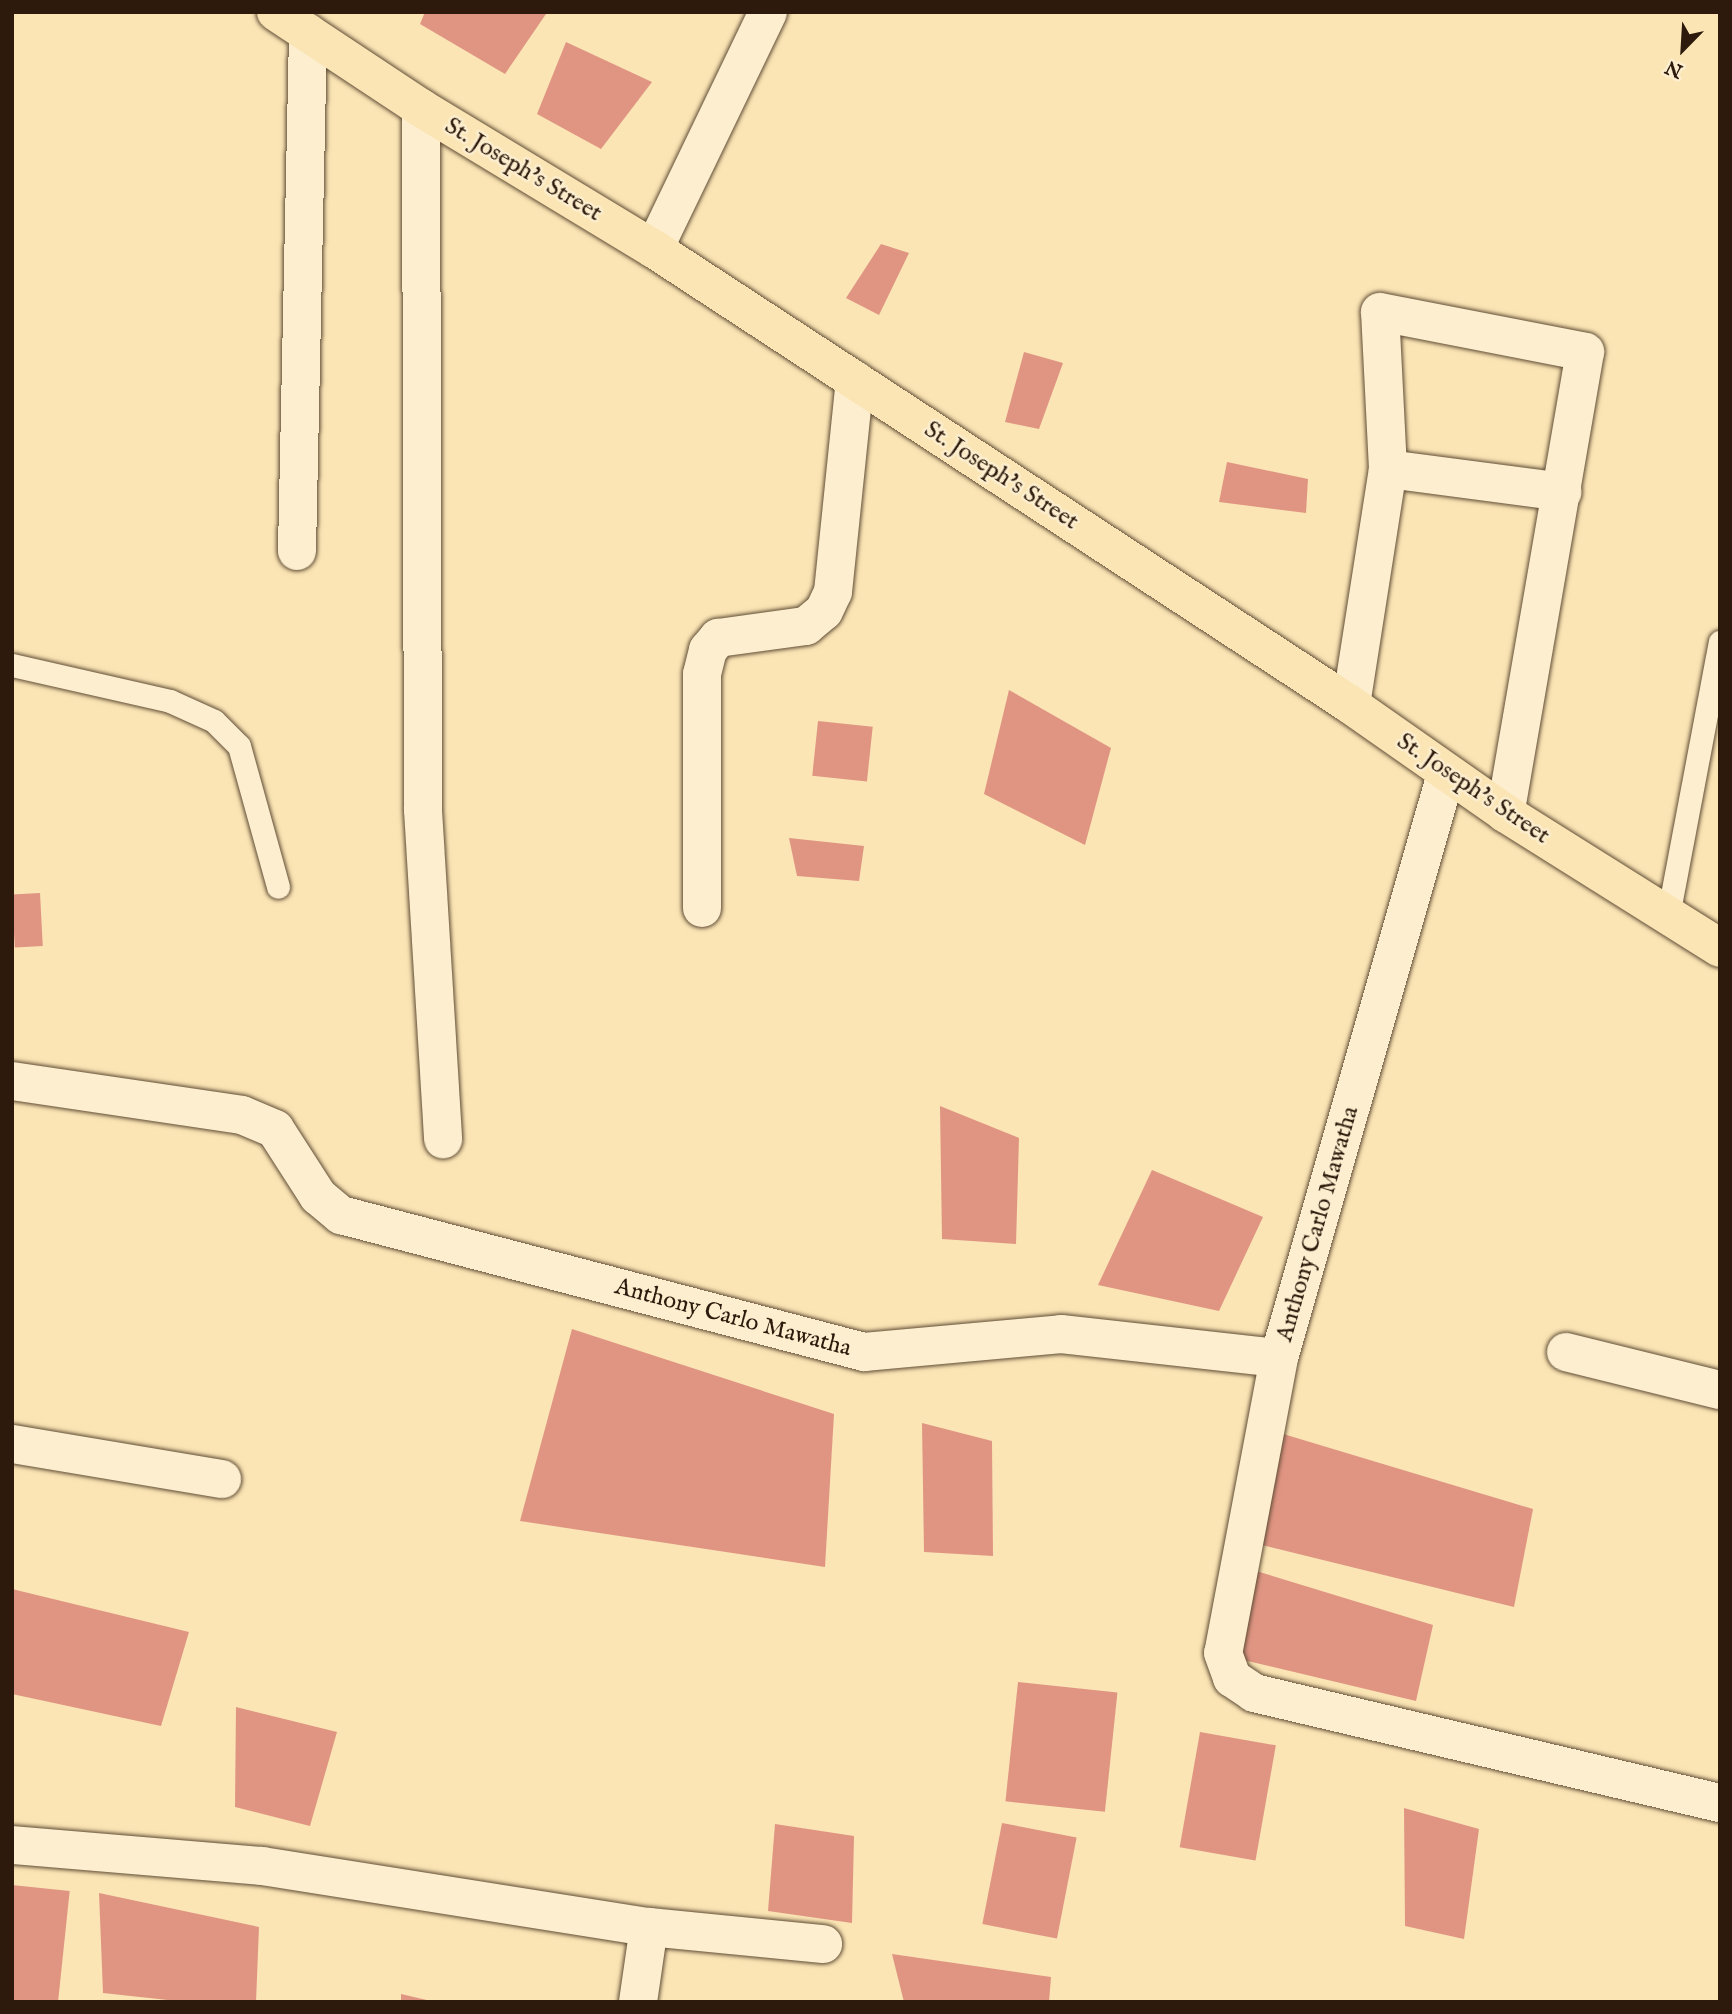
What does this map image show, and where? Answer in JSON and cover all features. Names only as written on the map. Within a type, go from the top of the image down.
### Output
[{"type":"main road","name":"St. Joseph's Street","points":[[276,12],[384,80],[421,108],[654,249],[1351,705],[1505,813],[1720,948]]},
{"type":"street","points":[[654,249],[768,12]]},
{"type":"street","points":[[297,551],[308,33]]},
{"type":"street","points":[[421,108],[423,810],[443,1139]]},
{"type":"street","points":[[1351,705],[1388,469],[1380,312],[1585,352],[1505,813]]},
{"type":"street","points":[[702,908],[702,674],[708,650],[718,638],[806,626],[824,611],[832,592],[855,380]]},
{"type":"street","points":[[1388,469],[1562,492]]},
{"type":"street","name":"Anthony Carlo Mawatha","points":[[12,1081],[242,1115],[275,1129],[318,1196],[341,1215],[864,1352],[1061,1334],[1279,1358],[1446,774]]},
{"type":"street","points":[[1566,1352],[1720,1390]]},
{"type":"street","points":[[1279,1358],[1223,1653],[1231,1678],[1254,1693],[1720,1803]]},
{"type":"street","points":[[12,1444],[222,1479]]},
{"type":"street","points":[[12,1845],[261,1866],[649,1927],[823,1944]]},
{"type":"street","points":[[638,2002],[649,1927]]},
{"type":"lane","points":[[1668,916],[1720,642]]},
{"type":"lane","points":[[12,664],[170,701],[214,721],[239,746],[278,887]]},
{"type":"building","points":[[425,12],[546,14],[505,74],[420,24]]},
{"type":"building","points":[[566,42],[652,82],[601,149],[537,114]]},
{"type":"building","points":[[881,244],[909,253],[879,315],[846,298]]},
{"type":"building","points":[[1024,352],[1063,363],[1039,429],[1005,422]]},
{"type":"building","points":[[1227,462],[1308,479],[1306,513],[1219,502]]},
{"type":"building","points":[[1009,690],[1111,748],[1085,845],[984,794]]},
{"type":"building","points":[[818,721],[873,727],[867,781],[812,776]]},
{"type":"building","points":[[789,838],[864,846],[859,881],[797,876]]},
{"type":"building","points":[[40,893],[43,946],[15,947],[12,894]]},
{"type":"building","points":[[940,1106],[1019,1138],[1016,1244],[942,1239]]},
{"type":"building","points":[[1152,1170],[1263,1217],[1219,1311],[1098,1285]]},
{"type":"building","points":[[572,1329],[834,1414],[825,1567],[520,1521]]},
{"type":"building","points":[[922,1423],[992,1441],[993,1556],[924,1552]]},
{"type":"building","points":[[1267,1429],[1533,1509],[1514,1607],[1250,1542]]},
{"type":"building","points":[[1243,1567],[1433,1625],[1416,1701],[1239,1659]]},
{"type":"building","points":[[12,1589],[189,1632],[161,1726],[12,1694]]},
{"type":"building","points":[[1018,1682],[1117,1692],[1105,1812],[1005,1801]]},
{"type":"building","points":[[236,1707],[337,1732],[310,1826],[235,1807]]},
{"type":"building","points":[[1200,1732],[1276,1745],[1256,1861],[1180,1847]]},
{"type":"building","points":[[1404,1808],[1479,1829],[1464,1939],[1405,1926]]},
{"type":"building","points":[[1002,1823],[1077,1838],[1057,1939],[982,1924]]},
{"type":"building","points":[[775,1824],[854,1836],[852,1923],[768,1911]]},
{"type":"building","points":[[12,1885],[70,1891],[58,2002],[12,2002]]},
{"type":"building","points":[[99,1893],[259,1927],[256,2002],[186,2002],[103,1993]]},
{"type":"building","points":[[892,1954],[1051,1977],[1049,2002],[904,2002]]},
{"type":"building","points":[[401,1994],[431,2001],[431,2002],[401,2002]]}]
